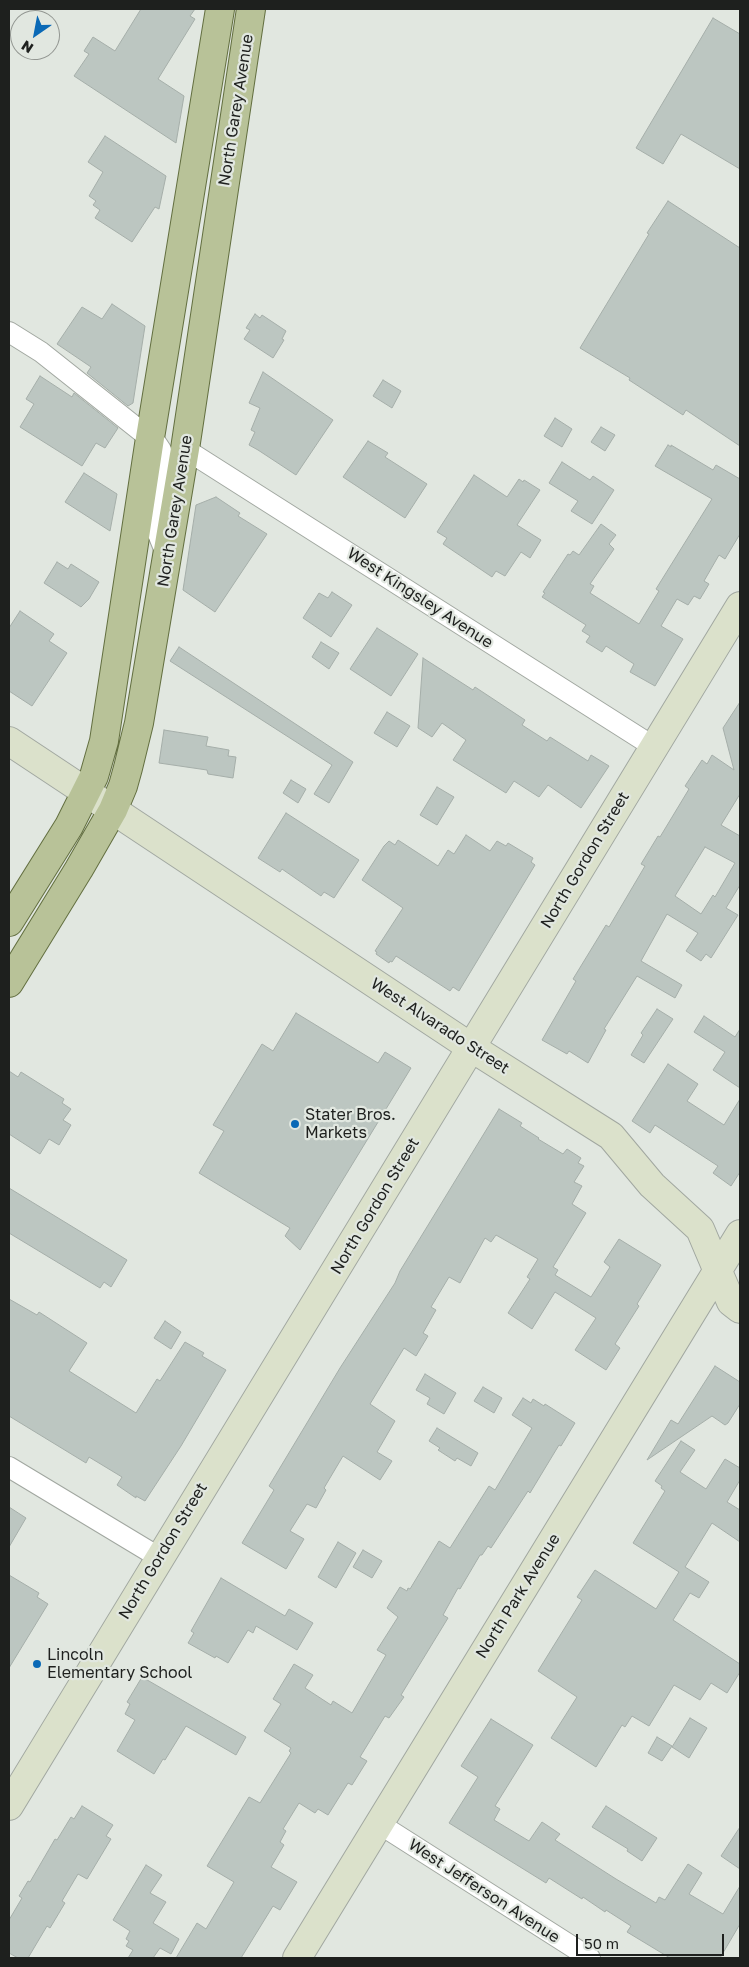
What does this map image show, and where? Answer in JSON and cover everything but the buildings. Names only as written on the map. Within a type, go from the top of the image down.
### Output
[{"type":"main road","name":"North Garey Avenue","points":[[9,922],[69,826],[87,792],[99,761],[104,741],[150,438],[220,9]]},
{"type":"main road","name":"North Garey Avenue","points":[[9,983],[113,810],[123,786],[139,723],[185,449],[252,9]]},
{"type":"street","points":[[9,332],[41,352],[150,438],[161,450],[162,458],[154,524],[167,556]]},
{"type":"street","name":"West Kingsley Avenue","points":[[185,449],[654,747]]},
{"type":"street","name":"North Gordon Street","points":[[9,1806],[740,606]]},
{"type":"street","name":"West Alvarado Street","points":[[9,741],[472,1048],[611,1136],[652,1185],[700,1229],[731,1302],[740,1309]]},
{"type":"street","name":"North Park Avenue","points":[[296,1958],[740,1234]]},
{"type":"street","points":[[9,1467],[160,1558]]},
{"type":"street","name":"West Jefferson Avenue","points":[[378,1823],[590,1958]]},
{"type":"place","name":"Stater Bros. Markets","points":[[295,1124]]},
{"type":"place","name":"Lincoln Elementary School","points":[[37,1664]]}]
